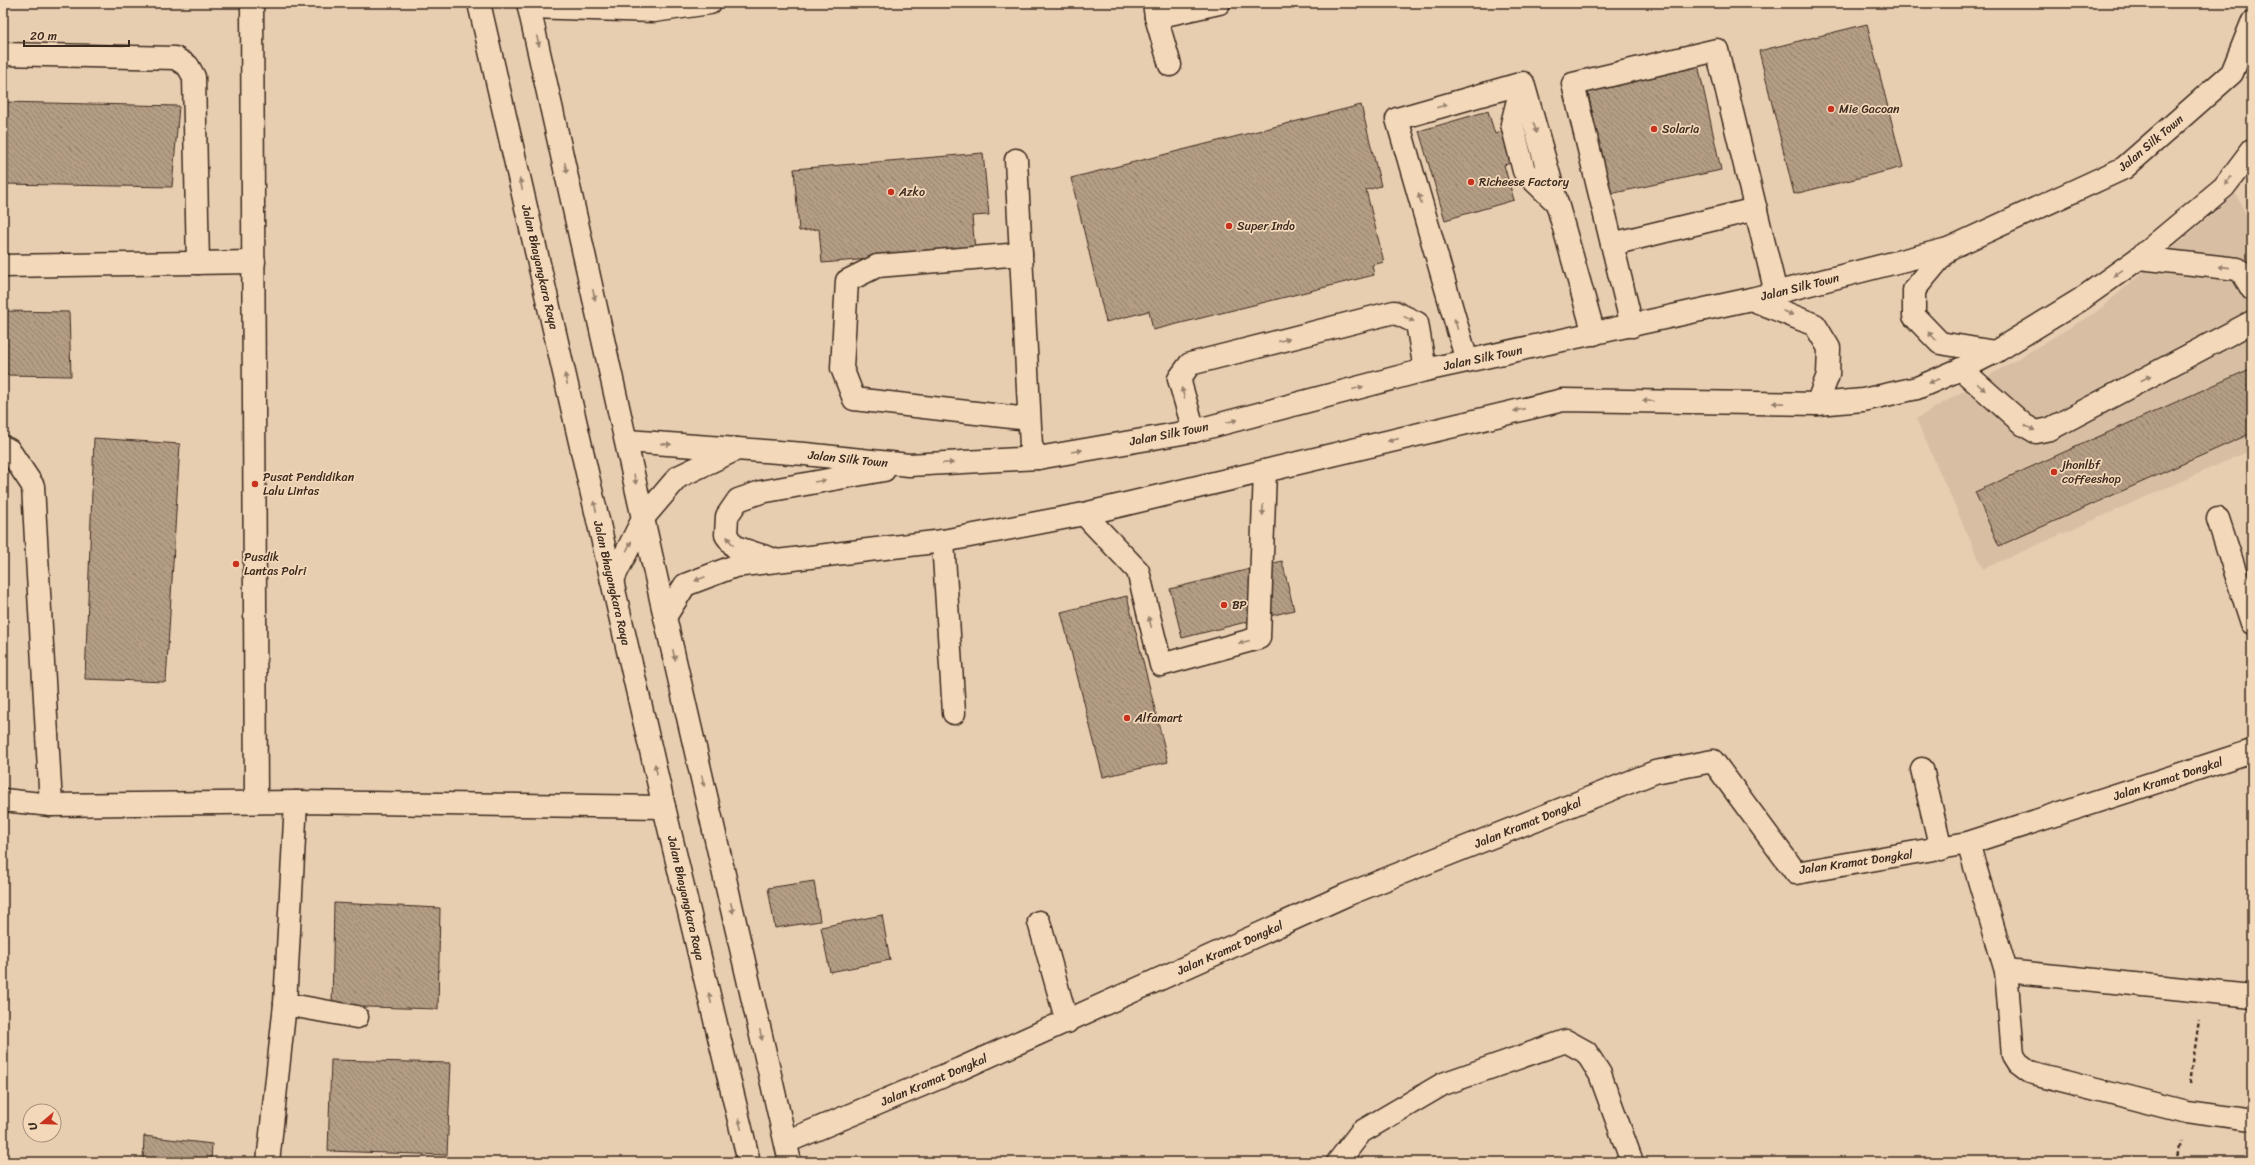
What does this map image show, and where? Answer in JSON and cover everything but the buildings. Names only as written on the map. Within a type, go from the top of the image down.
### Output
[{"type":"main road","points":[[252,3],[256,802]]},
{"type":"main road","name":"Jalan Bhayangkara Raya","points":[[479,3],[664,807],[749,1162]]},
{"type":"main road","points":[[710,3],[654,10],[529,5],[665,617],[788,1152]]},
{"type":"main road","points":[[1170,65],[1155,10],[1219,3]]},
{"type":"main road","name":"Jalan Silk Town","points":[[627,441],[738,448],[909,465],[1038,458],[1194,431],[1425,370],[1751,299],[1948,249],[2124,168],[2232,73],[2252,22]]},
{"type":"main road","points":[[1632,326],[1574,84],[1694,55],[1717,50],[1776,293]]},
{"type":"main road","points":[[3,54],[175,58],[188,66],[194,78],[198,263]]},
{"type":"main road","points":[[1467,362],[1398,119],[1523,83],[1512,124],[1524,171],[1557,203],[1594,334]]},
{"type":"main road","points":[[665,617],[685,585],[735,566],[943,541],[1084,514],[1563,400],[1817,404],[1863,400],[1917,388],[1995,352],[2080,300],[2139,258],[2224,187],[2252,150]]},
{"type":"main road","points":[[1016,160],[1029,419],[1031,446],[1038,458]]},
{"type":"main road","points":[[1612,244],[1756,209]]},
{"type":"main road","points":[[1948,249],[1914,290],[1914,316],[1940,344],[1995,352]]},
{"type":"main road","points":[[1021,254],[877,266],[847,281],[842,368],[854,399],[1029,419]]},
{"type":"main road","points":[[2139,258],[2238,269],[2243,274],[2252,289]]},
{"type":"main road","points":[[3,266],[254,262]]},
{"type":"main road","points":[[1751,299],[1815,325],[1829,348],[1828,375],[1817,404]]},
{"type":"main road","points":[[1194,431],[1180,379],[1190,364],[1394,312],[1417,323],[1425,370]]},
{"type":"main road","points":[[1961,369],[2024,425],[2036,432],[2050,429],[2252,322]]},
{"type":"main road","points":[[3,447],[9,450],[32,486],[51,805]]},
{"type":"main road","points":[[612,581],[644,517],[678,477],[738,448]]},
{"type":"main road","points":[[778,560],[734,547],[726,535],[727,516],[738,500],[761,492],[909,465]]},
{"type":"main road","points":[[1084,514],[1138,571],[1161,665],[1259,638],[1265,471]]},
{"type":"main road","points":[[2218,518],[2252,623]]},
{"type":"main road","points":[[943,541],[954,712]]},
{"type":"main road","name":"Jalan Kramat Dongkal","points":[[788,1152],[960,1069],[1068,1022],[1346,895],[1655,772],[1713,761],[1796,873],[1941,849],[1968,843],[2252,751]]},
{"type":"main road","points":[[1922,769],[1941,849]]},
{"type":"main road","points":[[3,800],[51,805],[296,802],[664,807]]},
{"type":"main road","points":[[268,1162],[285,1004],[296,802]]},
{"type":"main road","points":[[1968,843],[2006,971],[2013,1055],[2023,1068],[2030,1072],[2186,1112],[2252,1121]]},
{"type":"main road","points":[[1039,922],[1068,1022]]},
{"type":"main road","points":[[2006,971],[2252,996]]},
{"type":"main road","points":[[285,1004],[357,1017]]},
{"type":"main road","points":[[1338,1162],[1361,1132],[1443,1084],[1566,1041],[1586,1052],[1600,1074],[1632,1162]]},
{"type":"path","points":[[2186,1112],[2203,990]]},
{"type":"shaded area","points":[[2236,194],[2252,227],[2252,450],[1983,569],[1916,419],[2096,312]]},
{"type":"place","name":"Mie Gacoan","points":[[1831,109]]},
{"type":"place","name":"Solaria","points":[[1654,129]]},
{"type":"place","name":"Richeese Factory","points":[[1471,182]]},
{"type":"place","name":"Azko","points":[[891,192]]},
{"type":"place","name":"Super Indo","points":[[1229,226]]},
{"type":"place","name":"jhonlbf coffeeshop","points":[[2054,472]]},
{"type":"place","name":"Pusat Pendidikan Lalu Lintas","points":[[255,484]]},
{"type":"place","name":"Pusdik Lantas Polri","points":[[236,564]]},
{"type":"place","name":"BP","points":[[1224,605]]},
{"type":"place","name":"Alfamart","points":[[1127,718]]}]
